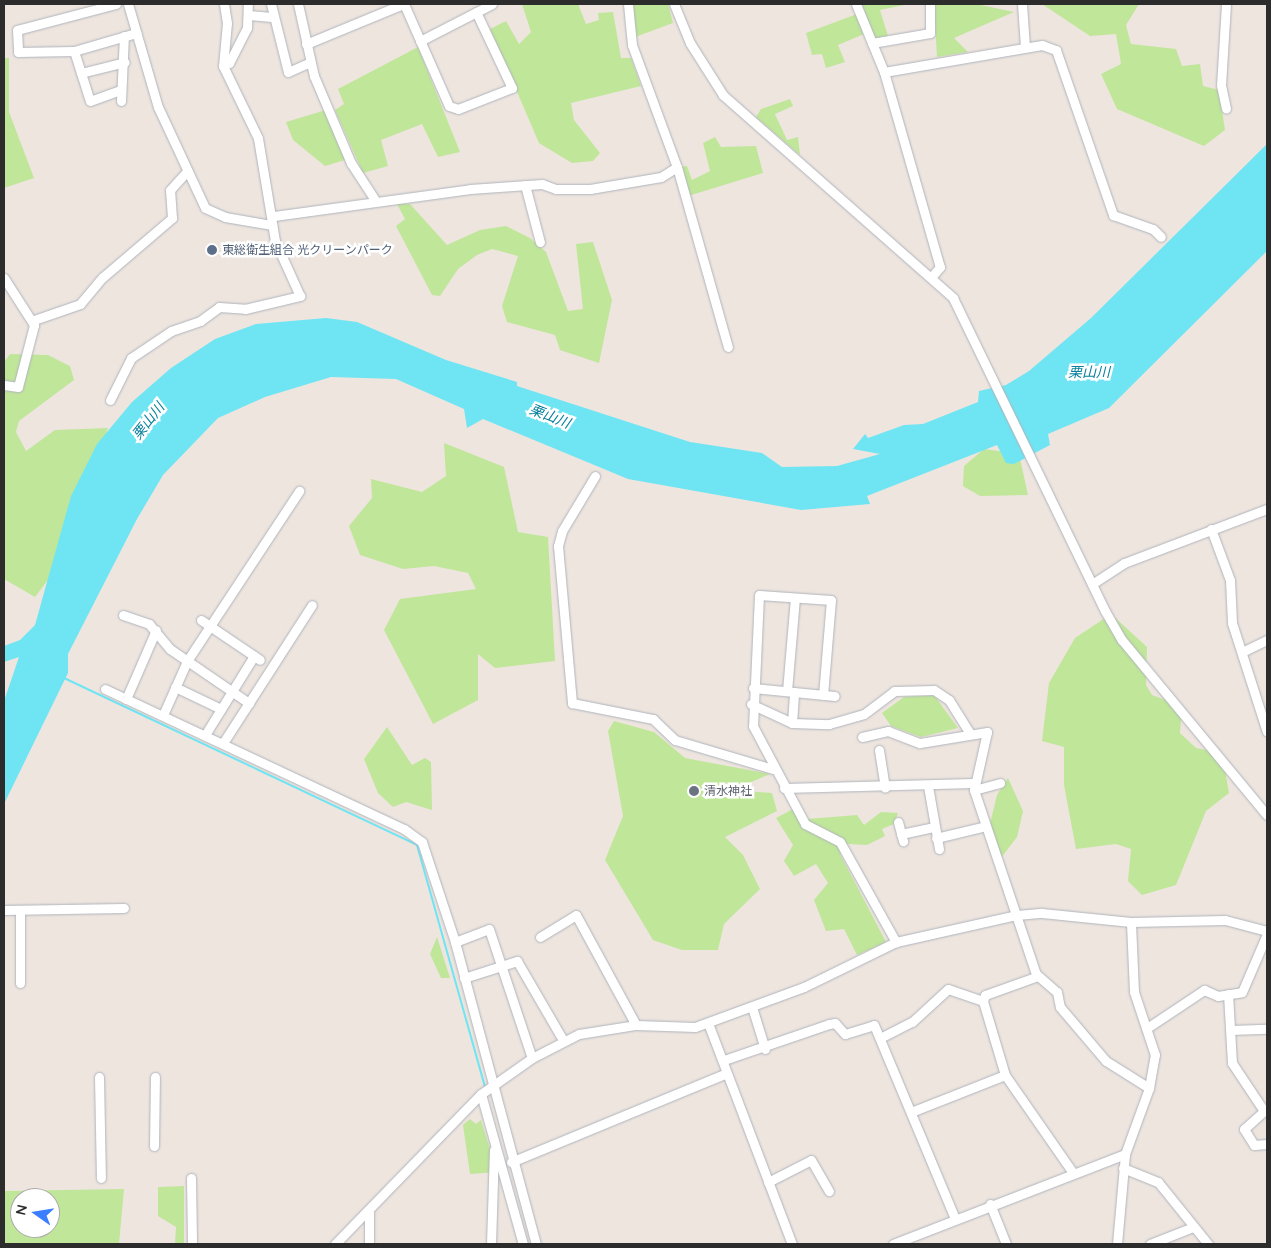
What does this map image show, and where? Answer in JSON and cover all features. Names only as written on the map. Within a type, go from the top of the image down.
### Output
[{"type":"street","points":[[116,4],[17,30],[18,52],[74,50],[136,33]]},
{"type":"street","points":[[128,4],[158,107],[186,172],[205,208],[214,214],[273,220],[374,200],[525,185],[590,189],[641,181],[676,167]]},
{"type":"street","points":[[110,400],[131,358],[171,331],[200,321],[219,307],[245,309],[300,296],[273,220],[258,138],[223,66],[227,23],[224,4]]},
{"type":"street","points":[[223,66],[229,63],[249,15],[248,4]]},
{"type":"street","points":[[271,4],[288,72],[310,62]]},
{"type":"street","points":[[298,4],[310,62],[351,163],[374,200]]},
{"type":"street","points":[[306,44],[403,4],[452,108],[512,88],[476,12]]},
{"type":"street","points":[[420,41],[492,4]]},
{"type":"street","points":[[628,4],[632,45],[676,167],[728,347]]},
{"type":"street","points":[[674,4],[690,43],[723,95],[933,275],[969,323],[1092,584],[1122,640],[1267,815]]},
{"type":"street","points":[[856,4],[884,72],[940,267],[933,275]]},
{"type":"street","points":[[872,43],[930,34],[930,4]]},
{"type":"street","points":[[1022,4],[1025,47]]},
{"type":"street","points":[[1226,4],[1222,85],[1226,108]]},
{"type":"street","points":[[249,15],[274,17]]},
{"type":"street","points":[[121,101],[120,90],[125,62],[124,36]]},
{"type":"street","points":[[884,72],[1025,47],[1049,46],[1061,56],[1113,215],[1153,229],[1161,237]]},
{"type":"street","points":[[74,50],[90,101],[120,90]]},
{"type":"street","points":[[81,73],[125,62]]},
{"type":"street","points":[[34,320],[80,304],[103,277],[172,218],[170,190],[186,172]]},
{"type":"street","points":[[525,185],[540,242]]},
{"type":"street","points":[[4,278],[34,320],[18,387],[4,385]]},
{"type":"street","points":[[595,476],[562,531],[558,546],[572,703],[653,719],[675,740],[773,769]]},
{"type":"street","points":[[163,715],[205,623],[299,491]]},
{"type":"street","points":[[1092,584],[1124,562],[1267,509]]},
{"type":"street","points":[[1211,530],[1230,580],[1232,623],[1267,732]]},
{"type":"street","points":[[823,694],[831,600],[760,595],[751,704],[753,726],[773,769],[805,824],[840,842],[896,942]]},
{"type":"street","points":[[792,723],[790,692],[795,598]]},
{"type":"street","points":[[223,743],[312,605]]},
{"type":"street","points":[[123,615],[156,630],[187,661],[249,702]]},
{"type":"street","points":[[205,623],[257,658],[205,735]]},
{"type":"street","points":[[126,699],[156,630]]},
{"type":"street","points":[[1242,652],[1267,640]]},
{"type":"street","points":[[175,688],[221,709]]},
{"type":"street","points":[[753,688],[835,696]]},
{"type":"street","points":[[105,689],[223,743],[414,835],[426,850],[455,942],[493,1084],[511,1162],[536,1244]]},
{"type":"street","points":[[751,704],[792,723],[829,724],[864,714],[894,691],[934,690],[949,700],[970,734]]},
{"type":"street","points":[[862,737],[888,731],[920,743],[987,732],[988,738],[974,787],[1038,976],[1058,992],[1060,1007],[1106,1061],[1149,1088]]},
{"type":"street","points":[[880,750],[885,788]]},
{"type":"street","points":[[784,788],[974,787],[1000,783]]},
{"type":"street","points":[[928,786],[933,828],[939,849]]},
{"type":"street","points":[[898,822],[902,837],[933,828]]},
{"type":"street","points":[[936,838],[986,826]]},
{"type":"street","points":[[4,910],[124,908]]},
{"type":"street","points":[[20,910],[20,983]]},
{"type":"street","points":[[336,1244],[481,1094],[493,1084],[563,1040],[598,1028],[708,1023],[752,1007],[896,942],[1017,915],[1042,913],[1131,922],[1225,920],[1267,932],[1242,992],[1228,994],[1204,990],[1147,1028]]},
{"type":"street","points":[[540,937],[576,915],[636,1025]]},
{"type":"street","points":[[1117,1244],[1125,1154],[1149,1088],[1155,1055],[1132,984],[1131,922]]},
{"type":"street","points":[[455,942],[489,929],[532,1058]]},
{"type":"street","points":[[464,978],[516,961],[563,1040]]},
{"type":"street","points":[[1038,976],[985,995],[983,1001],[1004,1075],[1073,1173]]},
{"type":"street","points":[[882,1037],[912,1022],[948,988],[983,1001]]},
{"type":"street","points":[[1228,994],[1232,1063],[1264,1111],[1244,1129],[1254,1145],[1267,1144]]},
{"type":"street","points":[[752,1007],[765,1049]]},
{"type":"street","points":[[708,1023],[724,1060],[725,1074],[792,1244]]},
{"type":"street","points":[[724,1060],[765,1049],[835,1023],[845,1034],[874,1025],[882,1037],[955,1219]]},
{"type":"street","points":[[1230,1030],[1267,1028]]},
{"type":"street","points":[[511,1162],[725,1074]]},
{"type":"street","points":[[911,1112],[1004,1075]]},
{"type":"street","points":[[99,1077],[101,1178]]},
{"type":"street","points":[[154,1146],[155,1077]]},
{"type":"street","points":[[481,1094],[523,1244]]},
{"type":"street","points":[[491,1244],[495,1145]]},
{"type":"street","points":[[893,1244],[990,1204],[1125,1154]]},
{"type":"street","points":[[768,1182],[811,1160],[829,1191]]},
{"type":"street","points":[[1123,1168],[1158,1182],[1208,1244]]},
{"type":"street","points":[[191,1178],[192,1244]]},
{"type":"street","points":[[990,1204],[1006,1244]]},
{"type":"street","points":[[369,1211],[369,1244]]},
{"type":"street","points":[[1150,1244],[1193,1227]]},
{"type":"green space","points":[[522,4],[578,4],[586,24],[599,20],[598,13],[613,12],[621,58],[631,58],[641,86],[571,103],[574,120],[600,153],[593,161],[572,163],[539,143],[490,29],[506,21],[519,44],[531,32]]},
{"type":"green space","points":[[632,4],[668,4],[673,23],[635,37]]},
{"type":"green space","points":[[862,4],[909,4],[880,10],[888,36],[874,40]]},
{"type":"green space","points":[[934,4],[976,4],[1014,12],[954,38],[968,52],[937,57]]},
{"type":"green space","points":[[1042,4],[1139,4],[1126,25],[1131,44],[1176,49],[1182,66],[1200,64],[1203,86],[1219,90],[1225,130],[1204,146],[1117,109],[1101,74],[1121,64],[1116,34],[1090,36]]},
{"type":"green space","points":[[857,14],[864,34],[838,45],[845,62],[826,68],[822,54],[812,55],[806,33]]},
{"type":"green space","points":[[418,47],[460,152],[438,157],[422,124],[381,140],[388,166],[363,173],[335,110],[344,104],[338,89]]},
{"type":"green space","points":[[4,58],[9,58],[9,112],[34,178],[4,188]]},
{"type":"green space","points":[[790,99],[793,106],[775,114],[787,140],[798,137],[800,155],[756,117],[761,109]]},
{"type":"green space","points":[[326,110],[345,160],[325,166],[293,140],[286,122]]},
{"type":"green space","points":[[715,137],[721,147],[756,146],[763,173],[688,196],[680,167],[687,166],[692,180],[710,171],[703,143]]},
{"type":"green space","points":[[397,204],[410,204],[447,245],[480,230],[506,226],[530,238],[546,252],[568,311],[583,309],[576,244],[593,242],[612,300],[599,363],[560,350],[555,335],[507,322],[502,306],[518,256],[492,249],[477,255],[458,269],[440,296],[432,295],[396,226],[405,219]]},
{"type":"green space","points":[[10,354],[48,355],[70,366],[74,380],[19,421],[16,432],[26,451],[55,430],[108,428],[60,564],[35,597],[4,579],[4,362]]},
{"type":"green space","points":[[444,443],[504,467],[518,532],[548,537],[555,661],[495,668],[478,654],[478,700],[433,724],[384,630],[400,599],[476,589],[468,573],[434,566],[403,569],[360,555],[349,526],[372,498],[371,479],[422,492],[446,476]]},
{"type":"green space","points":[[984,449],[1019,454],[1028,495],[980,496],[963,486],[964,466]]},
{"type":"green space","points":[[1111,614],[1147,647],[1146,685],[1152,695],[1182,706],[1180,733],[1196,748],[1222,753],[1229,793],[1206,811],[1176,885],[1142,895],[1128,881],[1131,849],[1116,844],[1076,849],[1064,785],[1064,747],[1042,741],[1049,683],[1075,638]]},
{"type":"green space","points":[[934,695],[958,728],[921,737],[891,726],[882,713],[904,697]]},
{"type":"green space","points":[[614,721],[654,732],[685,758],[770,774],[733,790],[772,793],[777,811],[725,837],[743,855],[760,889],[724,924],[718,950],[682,950],[653,940],[605,860],[623,816],[608,731]]},
{"type":"green space","points":[[387,727],[412,765],[425,758],[431,762],[432,810],[406,802],[393,807],[378,793],[364,759]]},
{"type":"green space","points":[[1008,778],[1023,811],[1017,837],[1000,859],[990,824],[997,795]]},
{"type":"green space","points":[[793,809],[807,819],[857,815],[864,825],[881,812],[898,813],[894,824],[882,829],[885,836],[867,845],[848,844],[840,854],[886,942],[857,955],[844,929],[826,931],[814,900],[828,883],[816,864],[794,876],[784,861],[793,845],[776,818]]},
{"type":"green space","points":[[437,937],[450,978],[441,978],[430,954]]},
{"type":"green space","points":[[470,1119],[476,1124],[481,1120],[497,1172],[470,1174],[463,1125]]},
{"type":"green space","points":[[184,1186],[184,1244],[175,1244],[176,1227],[158,1216],[158,1187]]},
{"type":"green space","points":[[124,1189],[119,1244],[4,1244],[4,1191],[10,1191],[10,1238],[60,1238],[60,1190]]},
{"type":"water","name":"栗山川","points":[[1267,144],[1267,251],[1109,408],[1048,434],[1050,445],[1014,464],[1006,463],[997,445],[867,496],[870,504],[801,510],[628,479],[483,419],[467,428],[464,409],[396,379],[331,377],[265,397],[218,418],[163,475],[137,519],[68,654],[68,673],[4,804],[4,701],[19,657],[4,662],[4,646],[20,640],[35,625],[71,496],[97,444],[132,402],[171,368],[215,339],[256,324],[326,318],[357,322],[446,360],[517,382],[517,386],[690,442],[762,453],[782,467],[837,466],[880,454],[853,449],[865,434],[868,438],[904,425],[923,424],[978,402],[979,391],[1006,385],[1029,371],[1091,318]]},
{"type":"waterway","points":[[64,678],[417,845],[485,1087]]},
{"type":"place","name":"東総衛生組合 光クリーンパーク","points":[[212,250]]},
{"type":"place","name":"清水神社","points":[[694,791]]}]
